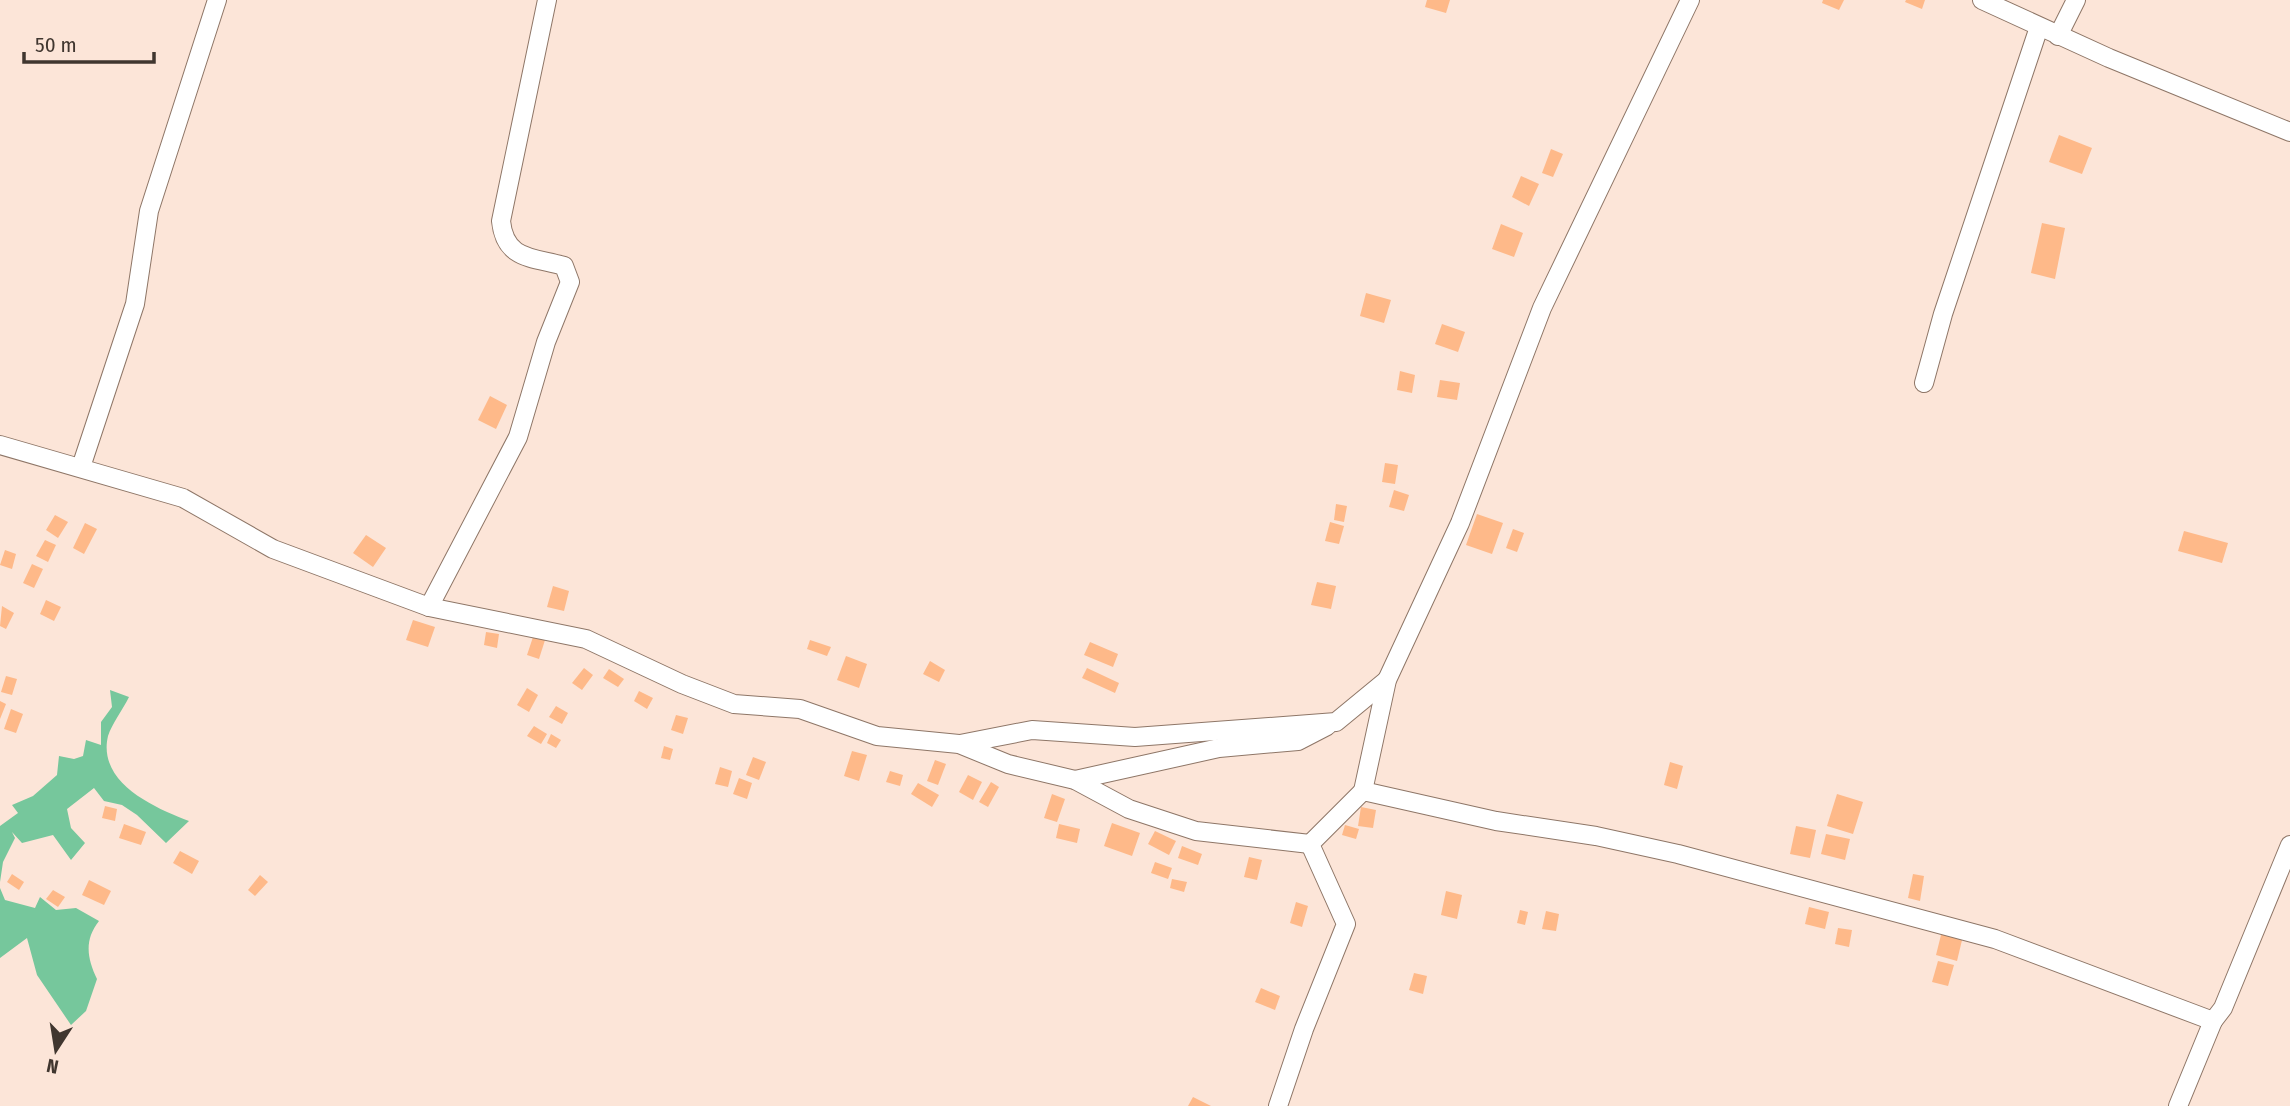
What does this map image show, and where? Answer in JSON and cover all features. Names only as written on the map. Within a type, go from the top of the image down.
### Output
[{"type":"street","points":[[81,467],[135,304],[149,211],[217,0]]},
{"type":"street","points":[[429,607],[517,438],[546,342],[570,282],[565,266],[512,251],[503,238],[501,220],[547,0]]},
{"type":"street","points":[[1310,844],[1363,791],[1387,680],[1460,523],[1542,308],[1690,0]]},
{"type":"street","points":[[1982,0],[2058,36],[2290,132]]},
{"type":"street","points":[[2058,36],[2076,0]]},
{"type":"street","points":[[1924,383],[1943,314],[2039,27]]},
{"type":"street","points":[[0,445],[183,498],[272,549],[429,607],[586,639],[682,684],[734,704],[800,709],[877,736],[959,744],[1032,730],[1135,737],[1336,722]]},
{"type":"street","points":[[1075,780],[1219,748],[1298,741],[1336,722],[1387,680]]},
{"type":"street","points":[[959,744],[1008,764],[1075,780],[1129,809],[1196,831],[1310,844]]},
{"type":"street","points":[[1363,791],[1496,821],[1596,836],[1678,853],[1995,939],[2213,1021]]},
{"type":"street","points":[[1278,1106],[1304,1028],[1346,923],[1310,844]]},
{"type":"street","points":[[2178,1106],[2213,1021],[2223,1008],[2290,845]]},
{"type":"green space","points":[[110,690],[129,697],[108,736],[107,753],[111,767],[120,780],[146,801],[189,821],[166,843],[137,815],[122,805],[104,801],[94,788],[67,809],[71,828],[85,843],[71,860],[53,835],[22,843],[12,832],[15,838],[3,862],[0,882],[0,826],[18,813],[12,805],[33,796],[57,775],[59,756],[74,759],[83,756],[86,740],[101,745],[101,722],[112,707]]},
{"type":"green space","points":[[0,888],[5,900],[35,908],[40,897],[56,910],[76,908],[99,921],[89,942],[91,964],[97,979],[86,1011],[71,1025],[37,975],[27,938],[0,958]]},
{"type":"building","points":[[1427,0],[1450,0],[1446,13],[1425,7]]},
{"type":"building","points":[[1823,0],[1844,0],[1839,10],[1822,3]]},
{"type":"building","points":[[1925,0],[1922,9],[1905,2]]},
{"type":"building","points":[[2059,135],[2092,148],[2082,174],[2049,162]]},
{"type":"building","points":[[1551,149],[1563,154],[1553,177],[1542,173]]},
{"type":"building","points":[[1521,176],[1539,184],[1529,206],[1512,197]]},
{"type":"building","points":[[2042,223],[2065,228],[2055,279],[2031,273]]},
{"type":"building","points":[[1501,224],[1523,233],[1514,257],[1492,249]]},
{"type":"building","points":[[1366,293],[1391,300],[1384,323],[1360,316]]},
{"type":"building","points":[[1442,324],[1465,332],[1458,352],[1435,344]]},
{"type":"building","points":[[1400,371],[1415,375],[1412,393],[1397,390]]},
{"type":"building","points":[[1440,380],[1460,383],[1457,400],[1437,397]]},
{"type":"building","points":[[490,396],[507,405],[496,429],[478,420]]},
{"type":"building","points":[[1385,463],[1398,465],[1395,484],[1382,482]]},
{"type":"building","points":[[1394,490],[1409,495],[1404,511],[1389,507]]},
{"type":"building","points":[[1336,504],[1347,506],[1344,522],[1334,520]]},
{"type":"building","points":[[1477,514],[1503,523],[1492,554],[1466,545]]},
{"type":"building","points":[[55,515],[68,522],[58,538],[46,530]]},
{"type":"building","points":[[1330,522],[1344,526],[1339,544],[1325,541]]},
{"type":"building","points":[[85,523],[97,529],[84,554],[73,548]]},
{"type":"building","points":[[1513,529],[1524,533],[1517,552],[1506,548]]},
{"type":"building","points":[[2184,531],[2228,543],[2222,563],[2178,551]]},
{"type":"building","points":[[366,535],[386,548],[373,567],[353,553]]},
{"type":"building","points":[[45,540],[56,545],[48,562],[36,556]]},
{"type":"building","points":[[5,550],[16,554],[12,569],[0,565]]},
{"type":"building","points":[[32,564],[43,569],[34,588],[23,583]]},
{"type":"building","points":[[1317,582],[1336,586],[1331,609],[1311,605]]},
{"type":"building","points":[[553,586],[569,591],[564,611],[547,607]]},
{"type":"building","points":[[46,600],[61,607],[54,621],[40,614]]},
{"type":"building","points":[[2,606],[14,613],[6,629],[0,626]]},
{"type":"building","points":[[413,620],[435,627],[428,647],[406,640]]},
{"type":"building","points":[[486,632],[499,634],[497,648],[484,645]]},
{"type":"building","points":[[533,637],[545,640],[539,659],[527,655]]},
{"type":"building","points":[[810,640],[831,647],[827,656],[807,649]]},
{"type":"building","points":[[1090,642],[1118,654],[1113,667],[1084,655]]},
{"type":"building","points":[[846,656],[867,664],[859,688],[837,680]]},
{"type":"building","points":[[930,661],[945,670],[939,682],[923,674]]},
{"type":"building","points":[[584,668],[593,675],[582,690],[572,683]]},
{"type":"building","points":[[1087,668],[1119,683],[1115,693],[1082,678]]},
{"type":"building","points":[[609,669],[624,679],[618,687],[603,678]]},
{"type":"building","points":[[6,676],[17,679],[12,695],[1,692]]},
{"type":"building","points":[[527,688],[538,695],[529,712],[517,705]]},
{"type":"building","points":[[639,691],[653,698],[647,709],[634,701]]},
{"type":"building","points":[[0,701],[6,704],[0,719]]},
{"type":"building","points":[[556,706],[568,713],[562,724],[549,717]]},
{"type":"building","points":[[11,709],[23,714],[16,733],[4,729]]},
{"type":"building","points":[[676,715],[688,718],[683,734],[671,730]]},
{"type":"building","points":[[534,726],[547,734],[541,744],[527,736]]},
{"type":"building","points":[[551,734],[561,740],[556,748],[547,743]]},
{"type":"building","points":[[664,746],[673,749],[670,760],[661,758]]},
{"type":"building","points":[[852,751],[867,755],[859,781],[844,776]]},
{"type":"building","points":[[753,757],[766,762],[759,780],[746,775]]},
{"type":"building","points":[[935,760],[946,764],[938,785],[927,781]]},
{"type":"building","points":[[1670,762],[1683,766],[1677,789],[1664,785]]},
{"type":"building","points":[[720,767],[732,771],[728,787],[715,784]]},
{"type":"building","points":[[890,771],[903,775],[900,786],[886,782]]},
{"type":"building","points":[[968,775],[982,782],[973,800],[959,792]]},
{"type":"building","points":[[739,778],[752,783],[747,799],[733,794]]},
{"type":"building","points":[[991,782],[999,787],[988,807],[979,802]]},
{"type":"building","points":[[918,783],[939,795],[932,807],[911,794]]},
{"type":"building","points":[[1052,794],[1065,799],[1057,822],[1044,818]]},
{"type":"building","points":[[1837,794],[1863,802],[1853,834],[1827,826]]},
{"type":"building","points":[[105,806],[117,809],[115,821],[102,818]]},
{"type":"building","points":[[1361,807],[1376,810],[1373,828],[1358,826]]},
{"type":"building","points":[[1112,823],[1140,833],[1132,856],[1104,846]]},
{"type":"building","points":[[124,824],[146,832],[141,845],[119,838]]},
{"type":"building","points":[[1059,824],[1080,829],[1077,843],[1056,838]]},
{"type":"building","points":[[1345,825],[1359,829],[1356,839],[1342,835]]},
{"type":"building","points":[[1796,826],[1816,830],[1810,858],[1790,854]]},
{"type":"building","points":[[1155,831],[1176,841],[1169,855],[1148,844]]},
{"type":"building","points":[[1826,834],[1850,839],[1845,860],[1821,854]]},
{"type":"building","points":[[1182,846],[1202,854],[1198,865],[1178,858]]},
{"type":"building","points":[[180,851],[199,861],[192,874],[173,863]]},
{"type":"building","points":[[1249,857],[1262,860],[1257,880],[1244,877]]},
{"type":"building","points":[[1155,862],[1172,868],[1168,879],[1151,873]]},
{"type":"building","points":[[12,874],[24,882],[19,890],[7,882]]},
{"type":"building","points":[[1913,874],[1924,876],[1920,901],[1908,898]]},
{"type":"building","points":[[260,875],[268,882],[255,896],[248,890]]},
{"type":"building","points":[[1172,879],[1187,882],[1184,892],[1170,888]]},
{"type":"building","points":[[89,880],[111,891],[104,905],[82,895]]},
{"type":"building","points":[[53,890],[65,897],[58,907],[46,899]]},
{"type":"building","points":[[1446,891],[1462,895],[1457,919],[1441,915]]},
{"type":"building","points":[[1296,902],[1308,906],[1302,927],[1290,923]]},
{"type":"building","points":[[1809,907],[1829,912],[1825,929],[1805,924]]},
{"type":"building","points":[[1520,910],[1528,912],[1525,925],[1517,923]]},
{"type":"building","points":[[1546,911],[1559,914],[1556,931],[1542,929]]},
{"type":"building","points":[[1838,928],[1852,930],[1849,947],[1835,944]]},
{"type":"building","points":[[1942,931],[1963,936],[1957,961],[1936,955]]},
{"type":"building","points":[[1938,961],[1954,965],[1948,986],[1932,982]]},
{"type":"building","points":[[1414,973],[1427,976],[1423,994],[1409,990]]},
{"type":"building","points":[[1261,988],[1280,996],[1275,1010],[1255,1002]]},
{"type":"building","points":[[1193,1097],[1211,1106],[1188,1106]]}]
